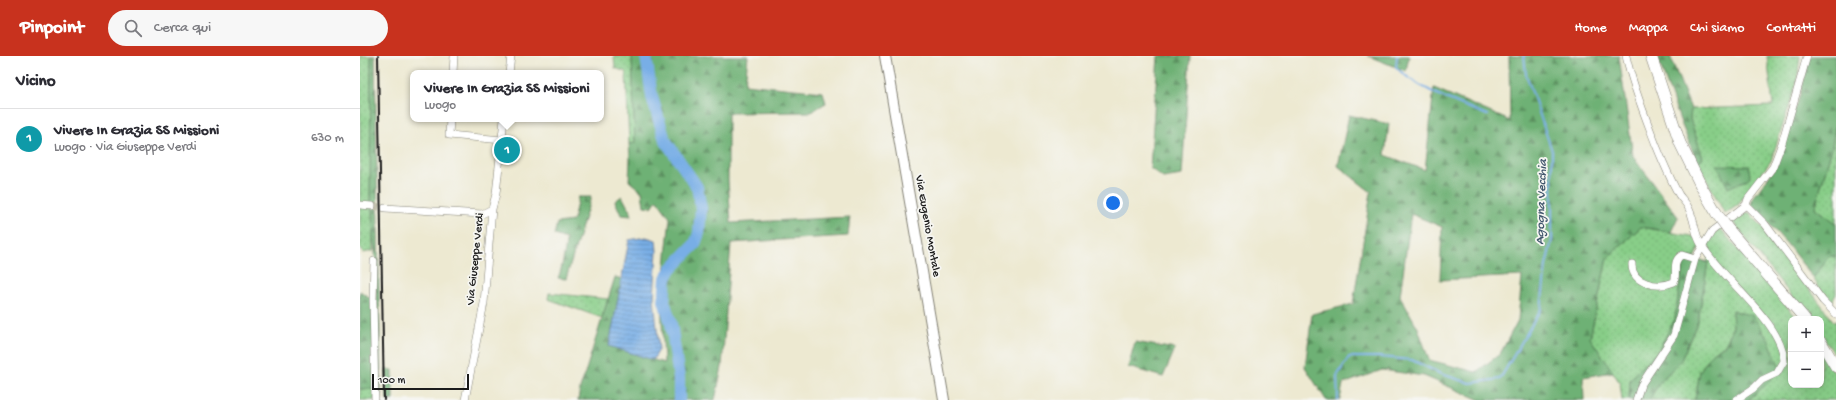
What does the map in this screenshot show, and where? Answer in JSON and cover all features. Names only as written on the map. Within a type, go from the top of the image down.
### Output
[{"type":"main road","points":[[1651,56],[1680,143],[1702,188],[1717,214],[1802,316]]},
{"type":"main road","points":[[1824,347],[1836,367]]},
{"type":"street","points":[[453,70],[454,56]]},
{"type":"street","points":[[509,70],[511,56]]},
{"type":"street","name":"Via Eugenio Montale","points":[[885,56],[944,400]]},
{"type":"street","points":[[1626,56],[1641,107],[1669,175],[1679,195],[1689,208],[1696,227],[1696,234],[1702,246],[1716,265],[1769,325],[1782,345],[1784,361],[1777,373],[1762,380],[1754,388],[1736,400]]},
{"type":"street","points":[[1636,400],[1641,385],[1674,335],[1696,259],[1702,246],[1712,231],[1746,205],[1748,199],[1773,167],[1782,143],[1807,56]]},
{"type":"street","points":[[450,122],[449,135],[502,140]]},
{"type":"street","name":"Via Giuseppe Verdi","points":[[465,400],[484,303],[492,209],[496,194],[504,122]]},
{"type":"street","points":[[360,205],[371,206]]},
{"type":"street","points":[[1746,205],[1765,224],[1836,314]]},
{"type":"street","points":[[385,208],[482,214],[492,209]]},
{"type":"street","points":[[1632,264],[1632,272],[1635,278],[1642,282],[1667,285],[1674,282],[1676,276],[1675,264],[1678,258],[1682,256],[1696,259]]},
{"type":"street","points":[[374,261],[373,300],[375,400]]},
{"type":"green space","points":[[360,56],[371,56],[370,206],[372,206],[373,251],[363,253],[362,249],[360,249]]},
{"type":"green space","points":[[371,56],[375,56],[381,400],[378,400],[375,251],[372,207],[370,206]]},
{"type":"green space","points":[[614,56],[632,56],[635,144],[629,144],[626,72],[615,68]]},
{"type":"green space","points":[[632,56],[748,56],[745,84],[823,92],[826,103],[811,112],[728,113],[728,180],[731,223],[850,217],[848,236],[731,243],[722,367],[715,400],[578,400],[580,389],[615,277],[622,279],[609,346],[664,363],[661,302],[670,218],[657,200],[652,207],[644,206],[642,192],[629,181],[629,144],[635,143]]},
{"type":"green space","points":[[1158,56],[1190,56],[1182,175],[1163,178],[1150,168]]},
{"type":"green space","points":[[1368,56],[1409,56],[1406,71]]},
{"type":"green space","points":[[1509,56],[1619,56],[1633,156],[1678,217],[1671,232],[1641,227],[1607,258],[1590,338],[1613,372],[1583,377],[1584,400],[1480,400],[1424,376],[1382,370],[1343,384],[1340,400],[1326,400],[1305,367],[1312,314],[1353,304],[1371,192],[1338,166],[1349,115],[1389,124],[1385,155],[1425,170],[1434,88],[1510,121]],"holes":[[[1411,214],[1442,227],[1440,280],[1522,276],[1518,320],[1500,354],[1476,372],[1429,360],[1418,328],[1400,296]]]},
{"type":"green space","points":[[1657,56],[1670,56],[1691,109],[1690,119],[1703,158],[1697,162],[1681,123]]},
{"type":"green space","points":[[1767,56],[1800,56],[1797,82],[1771,161],[1738,205],[1725,214],[1697,162],[1703,158],[1690,119],[1691,109],[1773,106]]},
{"type":"green space","points":[[1810,56],[1836,56],[1836,120],[1832,147],[1815,208],[1836,224],[1836,256],[1829,256],[1813,278],[1787,244],[1751,204],[1753,198],[1775,168],[1800,95]]},
{"type":"green space","points":[[1836,120],[1836,224],[1815,208],[1832,147]]},
{"type":"green space","points":[[1717,165],[1749,166],[1750,178],[1728,188]]},
{"type":"green space","points":[[622,196],[631,216],[621,215],[615,201]]},
{"type":"green space","points":[[578,197],[591,197],[566,279],[558,278],[566,246],[566,239],[554,235],[557,223],[573,221]]},
{"type":"green space","points":[[1741,213],[1750,214],[1763,227],[1834,322],[1836,321],[1836,356],[1824,339],[1824,316],[1808,316],[1731,220]]},
{"type":"green space","points":[[1641,227],[1697,237],[1701,245],[1694,258],[1686,258],[1680,283],[1675,319],[1658,351],[1630,380],[1629,400],[1622,400],[1620,383],[1590,338],[1607,258]]},
{"type":"green space","points":[[1720,228],[1795,316],[1788,316],[1788,388],[1824,388],[1824,354],[1836,376],[1836,400],[1748,400],[1768,383],[1732,310],[1733,326],[1726,344],[1712,353],[1700,371],[1695,400],[1649,400],[1660,382],[1681,360],[1698,321],[1708,262],[1708,245],[1711,237]]},
{"type":"green space","points":[[1829,256],[1836,256],[1836,294],[1832,302],[1820,289],[1813,278]]},
{"type":"green space","points":[[1691,257],[1708,262],[1698,321],[1681,360],[1660,382],[1649,400],[1629,400],[1630,380],[1658,351],[1675,319],[1680,283],[1686,258]]},
{"type":"green space","points":[[360,291],[373,300],[375,389],[360,389]]},
{"type":"green space","points":[[549,293],[608,299],[602,318],[548,299]]},
{"type":"green space","points":[[1732,310],[1753,316],[1769,341],[1780,368],[1768,383],[1748,400],[1695,400],[1700,371],[1712,353],[1726,344],[1733,327]]},
{"type":"green space","points":[[1135,342],[1175,349],[1163,377],[1128,367]]},
{"type":"green space","points":[[386,369],[393,370],[393,400],[387,400]]},
{"type":"green space","points":[[360,389],[375,389],[375,400],[360,400]]},
{"type":"water","points":[[646,237],[656,240],[657,251],[654,298],[659,350],[653,360],[609,346],[629,240]]},
{"type":"waterway","points":[[646,56],[652,97],[665,140],[697,187],[701,208],[699,233],[695,244],[671,269],[666,278],[664,301],[671,323],[679,378],[679,400]]},
{"type":"waterway","points":[[1397,56],[1396,67],[1414,82],[1451,101],[1487,115]]},
{"type":"waterway","name":"Agogna Vecchia","points":[[1338,400],[1337,376],[1349,357],[1380,357],[1412,360],[1441,374],[1470,383],[1500,379],[1541,309],[1546,265],[1552,240],[1552,151],[1526,74],[1524,56]]},
{"type":"tunnel","points":[[372,206],[385,208]]},
{"type":"railway","points":[[378,56],[384,400]]},
{"type":"place","name":"Vivere In Grazia SS Missioni","points":[[507,150]]}]
